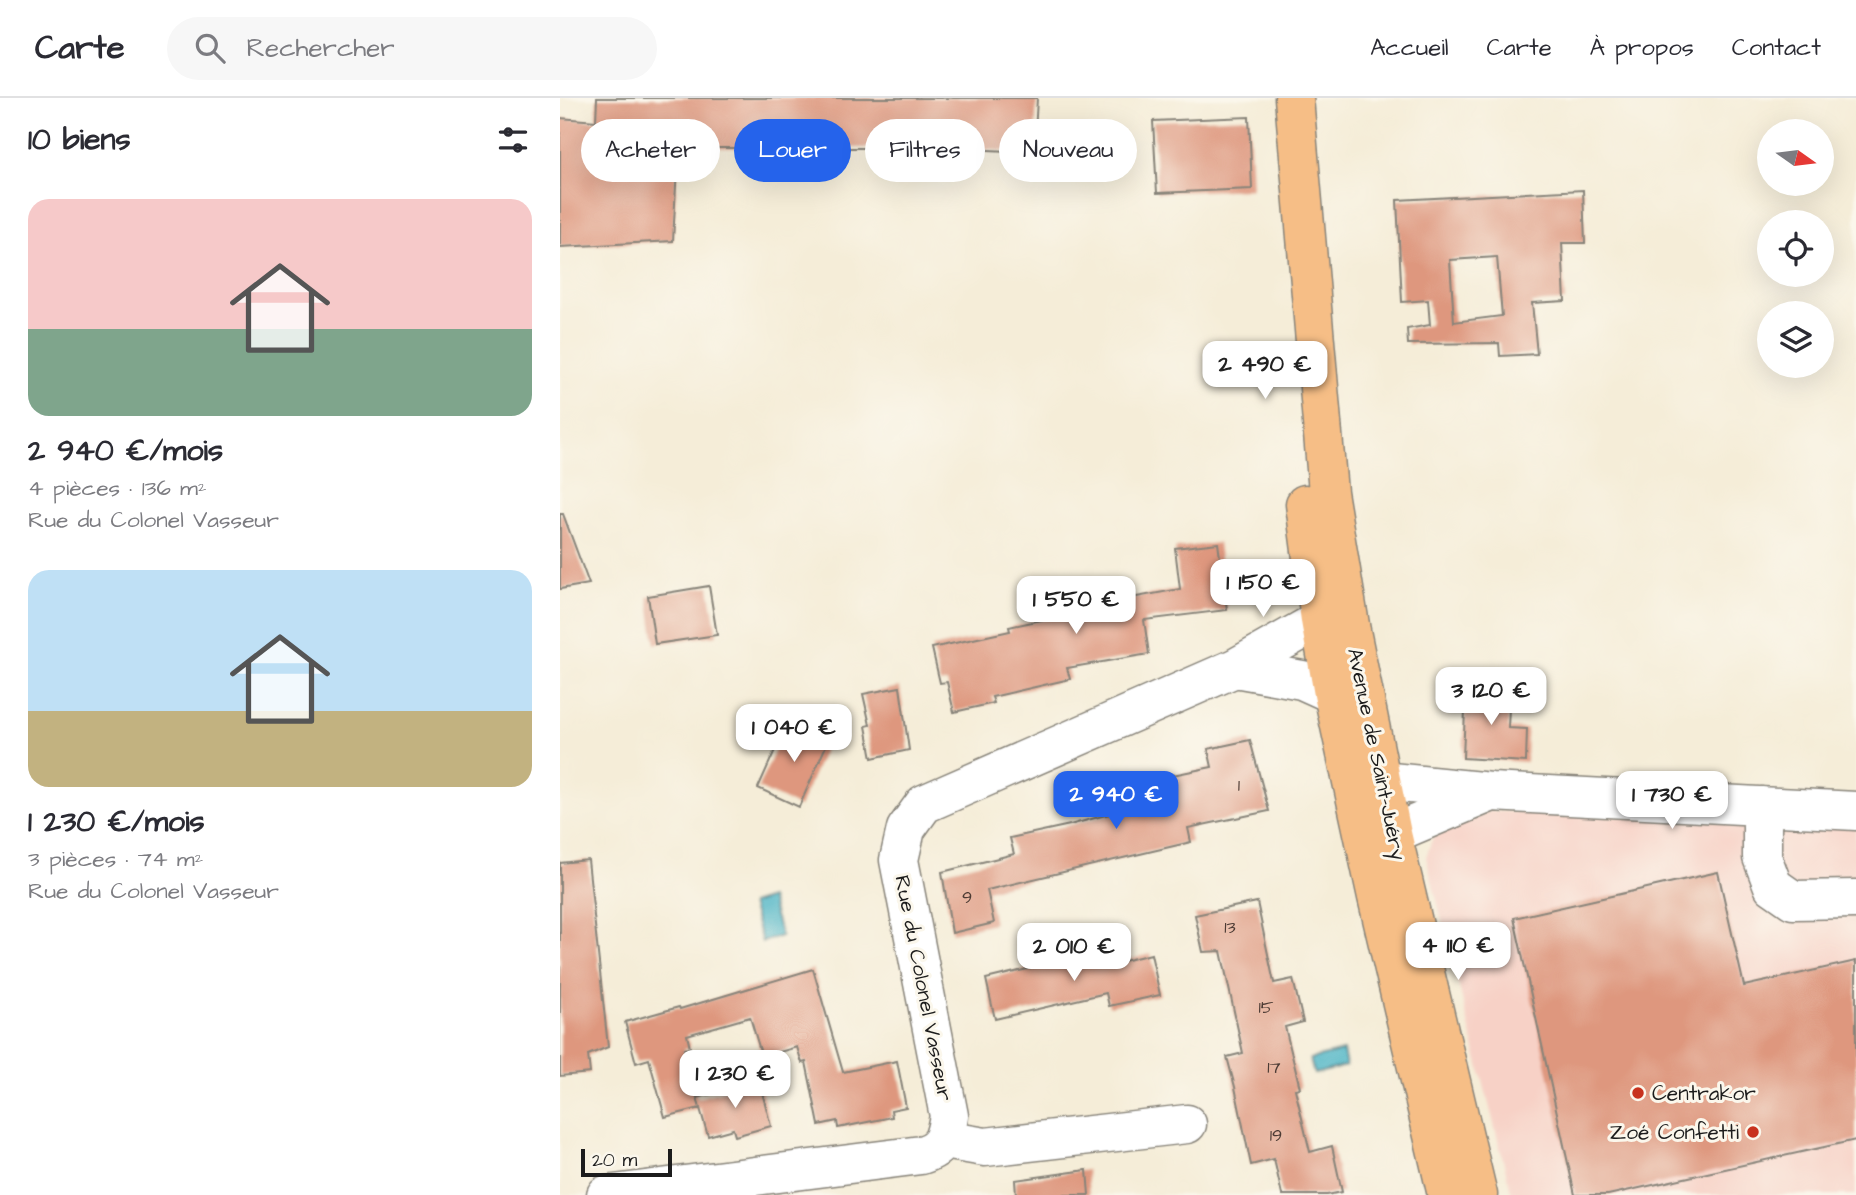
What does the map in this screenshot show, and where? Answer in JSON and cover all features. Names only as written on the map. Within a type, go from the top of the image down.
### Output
[{"type":"main road","name":"Avenue de Saint-Juéry","points":[[1267,98],[1303,492],[1320,620],[1333,694],[1377,897],[1447,1195]]},
{"type":"main road","name":"Avenue de Saint-Juéry","points":[[1294,98],[1328,492],[1351,631],[1392,834],[1478,1195]]},
{"type":"street","name":"Rue du Colonel Vasseur","points":[[944,1140],[949,1116],[899,860],[906,829],[924,804],[1235,668],[1320,620]]},
{"type":"street","points":[[1235,668],[1302,681],[1333,694]]},
{"type":"street","points":[[1381,781],[1491,792],[1856,811]]},
{"type":"street","points":[[1392,834],[1491,792]]},
{"type":"street","points":[[1762,806],[1762,857],[1773,886],[1793,900],[1856,899]]},
{"type":"street","points":[[606,1195],[921,1155],[934,1151],[944,1140],[985,1147],[1187,1124]]},
{"type":"shaded area","points":[[1490,811],[1856,827],[1856,1195],[1512,1195],[1426,857],[1433,837]]},
{"type":"water","points":[[770,898],[781,936],[762,942],[751,904]]},
{"type":"water","points":[[1343,1051],[1346,1066],[1314,1074],[1310,1059]]},
{"type":"building","points":[[597,98],[1037,98],[1036,119],[999,119],[999,150],[985,150],[985,119],[865,119],[865,148],[851,148],[851,119],[734,119],[734,148],[720,148],[720,119],[596,119]]},
{"type":"building","points":[[1249,117],[1252,189],[1157,193],[1153,121]]},
{"type":"building","points":[[560,118],[581,120],[581,182],[676,182],[673,241],[560,247]]},
{"type":"building","points":[[1583,190],[1585,243],[1562,243],[1565,301],[1532,303],[1537,354],[1500,356],[1499,343],[1408,344],[1407,329],[1430,325],[1428,300],[1402,302],[1397,200]],"holes":[[[1497,257],[1502,316],[1454,322],[1450,260]]]},
{"type":"building","points":[[560,514],[563,514],[589,584],[560,589]]},
{"type":"building","points":[[1218,543],[1227,610],[1144,620],[1149,654],[1067,668],[1070,679],[992,697],[994,703],[954,712],[947,682],[940,683],[932,648],[1010,631],[1009,627],[1078,612],[1077,608],[1180,589],[1175,548]]},
{"type":"building","points":[[709,586],[717,635],[655,644],[648,596]]},
{"type":"building","points":[[1466,686],[1510,688],[1508,728],[1527,729],[1526,762],[1463,758]]},
{"type":"building","points":[[900,687],[909,750],[872,758],[866,726],[870,725],[863,694]]},
{"type":"building","points":[[788,721],[829,739],[799,807],[758,788]]},
{"type":"building","points":[[1250,740],[1269,811],[1188,828],[1191,842],[987,890],[994,923],[952,933],[942,872],[1014,854],[1010,838],[1138,806],[1133,783],[1212,767],[1208,749]]},
{"type":"building","points":[[588,860],[608,1047],[588,1055],[590,1073],[560,1076],[560,863]]},
{"type":"building","points":[[1718,872],[1744,986],[1856,961],[1856,1140],[1608,1195],[1575,1195],[1514,918]]},
{"type":"building","points":[[1257,902],[1274,983],[1293,979],[1303,1022],[1285,1027],[1300,1088],[1295,1089],[1310,1152],[1332,1146],[1342,1192],[1327,1195],[1282,1195],[1274,1159],[1251,1165],[1227,1057],[1243,1053],[1221,951],[1203,952],[1195,915]]},
{"type":"building","points":[[1121,950],[1123,961],[1151,954],[1160,995],[1109,1006],[1106,993],[995,1019],[986,979]]},
{"type":"building","points":[[813,969],[843,1072],[897,1061],[906,1107],[891,1110],[892,1117],[838,1128],[837,1121],[819,1125],[806,1062],[802,1063],[797,1047],[762,1057],[750,1017],[687,1035],[690,1048],[684,1049],[700,1108],[665,1117],[649,1059],[636,1063],[625,1022],[679,1007],[680,1009]]},
{"type":"building","points":[[759,1081],[771,1126],[735,1136],[733,1129],[708,1136],[697,1098]]},
{"type":"building","points":[[1087,1170],[1089,1195],[1016,1195],[1015,1180]]},
{"type":"place","name":"Centrakor","points":[[1638,1093]]},
{"type":"place","name":"Zoé Confetti","points":[[1753,1132]]}]
